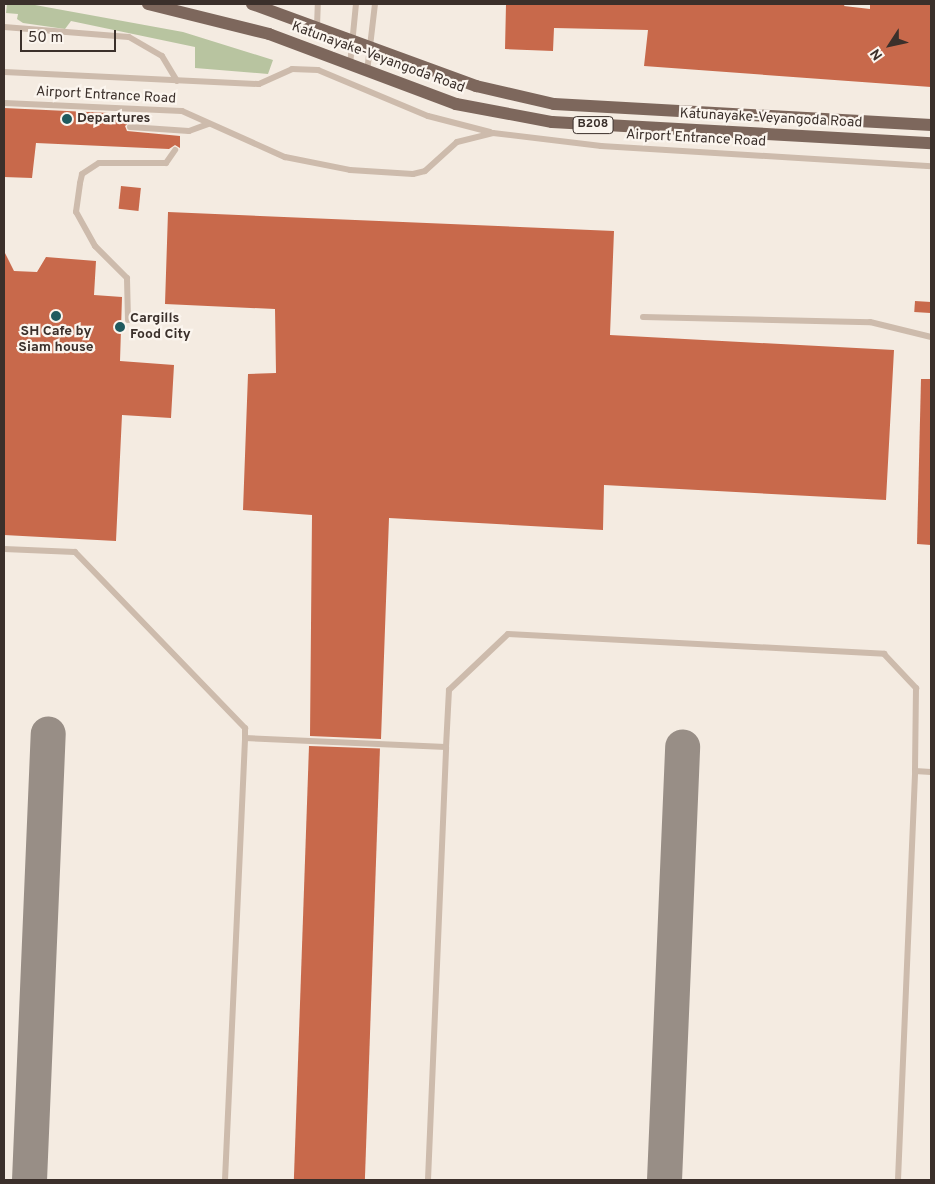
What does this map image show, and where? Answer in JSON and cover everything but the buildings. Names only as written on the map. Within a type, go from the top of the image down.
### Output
[{"type":"main road","name":"Katunayake-Veyangoda Road","points":[[148,4],[269,34],[456,104],[552,122],[931,143]]},
{"type":"main road","name":"Katunayake-Veyangoda Road","points":[[252,4],[476,86],[554,104],[931,125]]},
{"type":"lane","points":[[317,27],[318,4]]},
{"type":"lane","points":[[350,65],[356,4]]},
{"type":"lane","points":[[367,72],[375,4]]},
{"type":"lane","points":[[4,27],[129,37],[162,56],[177,81]]},
{"type":"lane","points":[[4,72],[259,84],[292,69],[318,70],[428,116],[493,133]]},
{"type":"lane","name":"Airport Entrance Road","points":[[4,103],[182,111],[208,124],[305,163],[350,170],[414,174],[434,165],[457,142],[493,133],[602,146],[931,166]]},
{"type":"lane","points":[[130,127],[182,134],[208,124]]},
{"type":"lane","points":[[128,320],[127,278],[95,246],[76,212],[82,174],[99,163],[166,163],[175,150]]},
{"type":"lane","points":[[643,317],[870,322],[931,337]]},
{"type":"lane","points":[[4,549],[76,552],[245,728],[225,1180]]},
{"type":"lane","points":[[428,1180],[449,690],[508,634],[884,654],[912,683],[918,693],[898,1180]]},
{"type":"lane","points":[[245,738],[446,747]]},
{"type":"lane","points":[[915,771],[931,772]]},
{"type":"green space","points":[[7,4],[35,5],[183,32],[273,60],[268,74],[195,68],[195,47],[71,21],[65,29],[23,23],[17,19],[18,14],[6,13]]},
{"type":"taxiway","points":[[29,1180],[48,733]]},
{"type":"taxiway","points":[[664,1180],[682,746]]},
{"type":"place","name":"Departures","points":[[67,119]]},
{"type":"place","name":"SH Cafe by Siam house","points":[[56,316]]},
{"type":"place","name":"Cargills Food City","points":[[120,327]]}]
